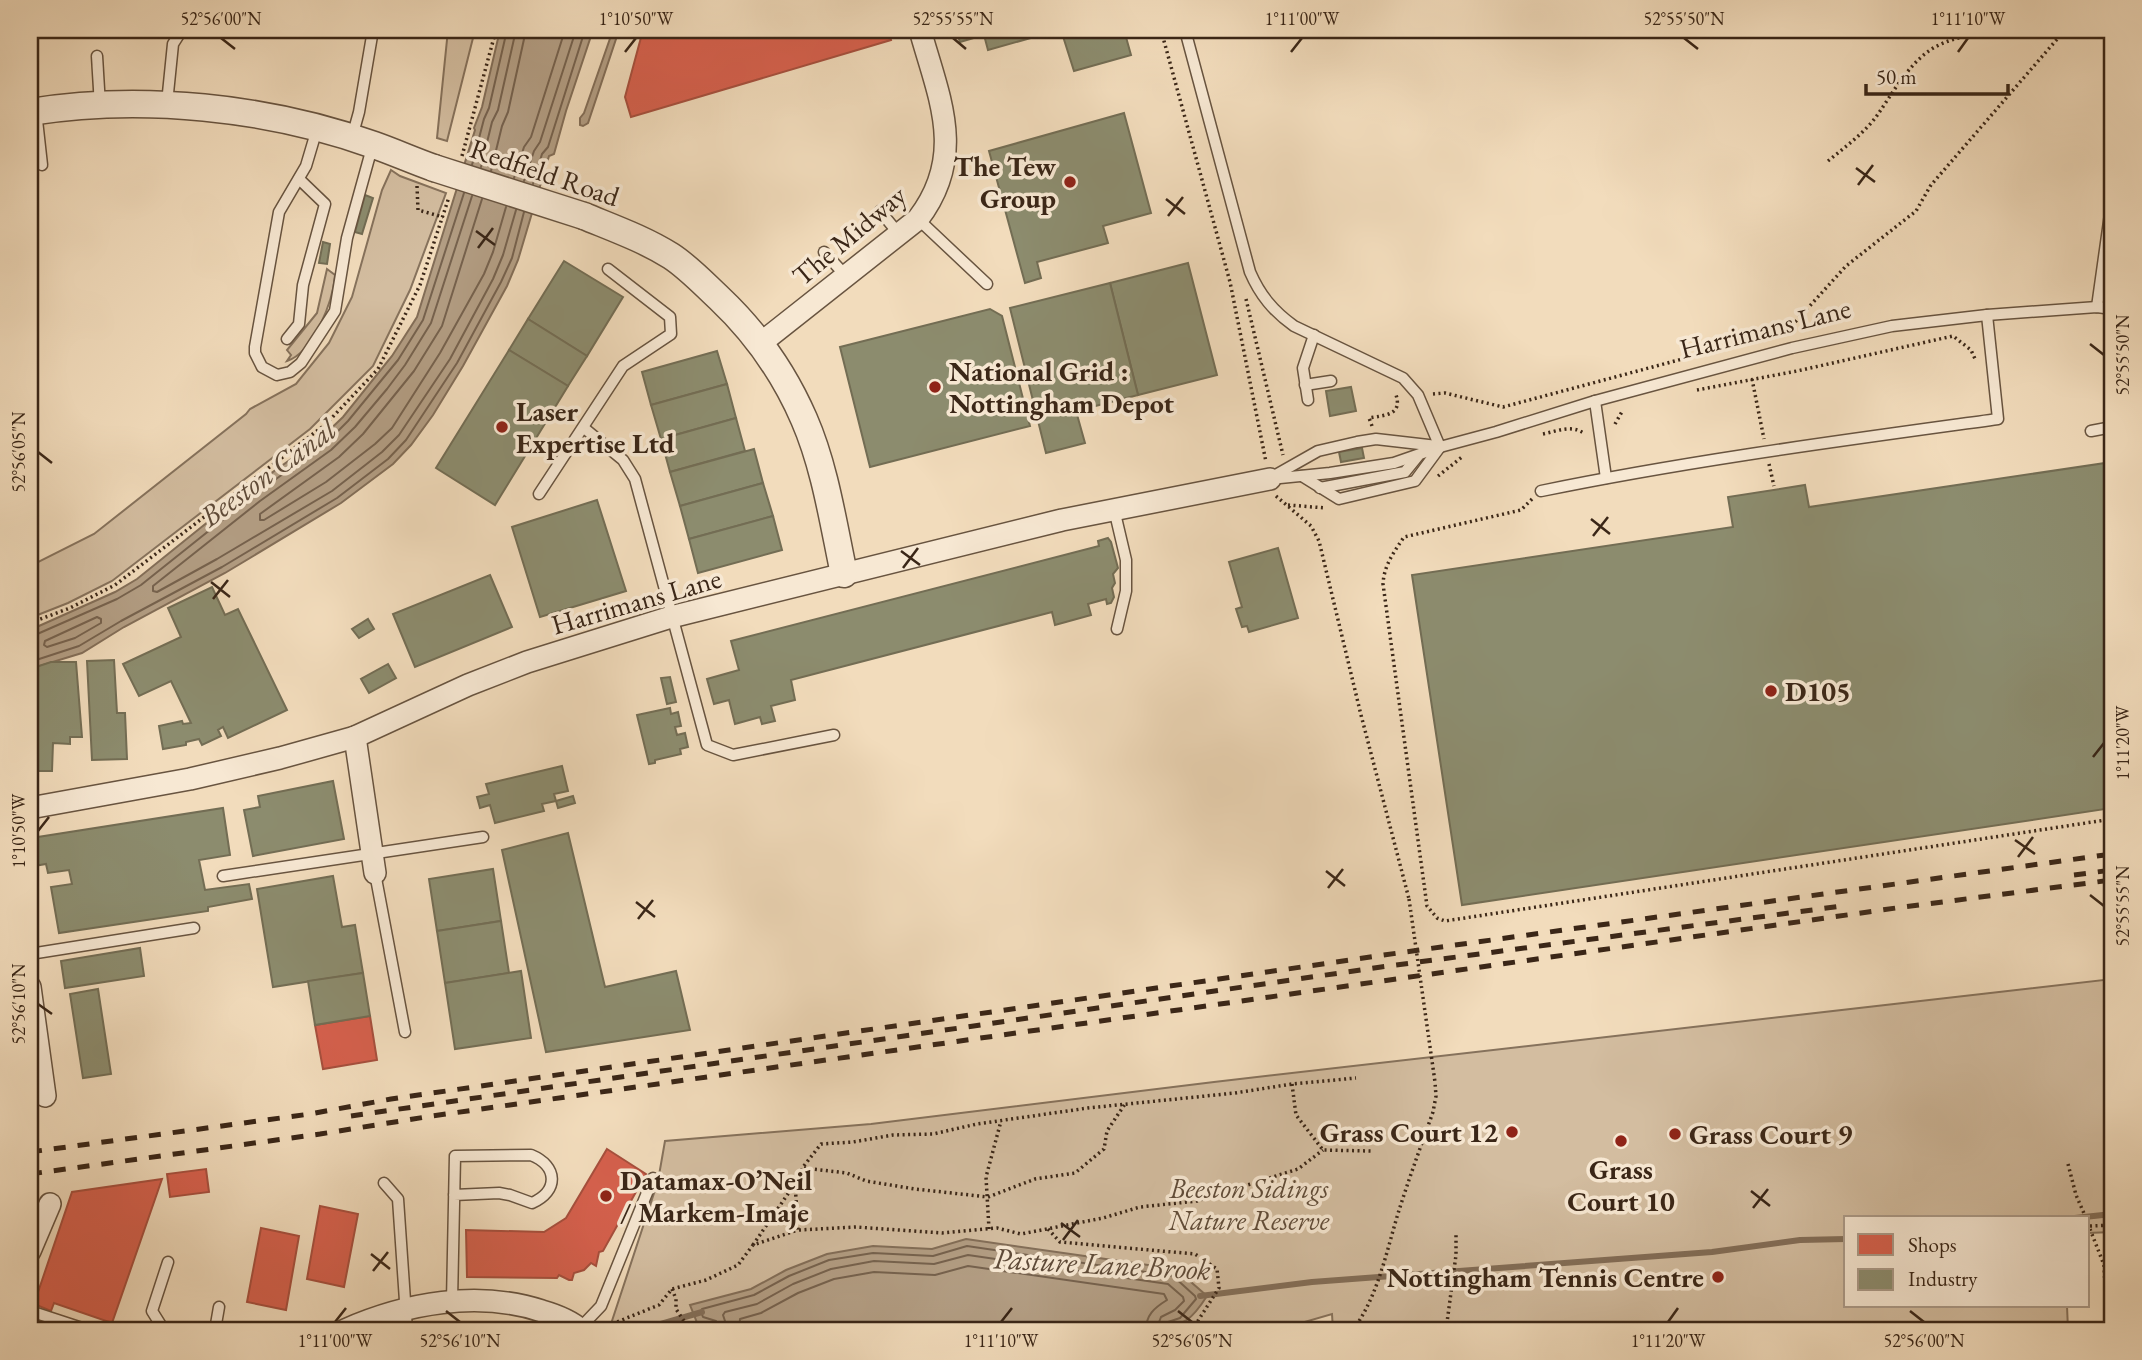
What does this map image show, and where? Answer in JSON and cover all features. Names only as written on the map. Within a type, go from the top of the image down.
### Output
[{"type":"street","name":"The Midway","points":[[761,343],[918,219],[931,202],[940,183],[947,142],[943,112],[920,30]]},
{"type":"street","name":"Redfield Road","points":[[33,112],[100,106],[166,106],[259,114],[363,141],[426,177],[584,216],[672,257],[730,308],[761,343],[784,381],[804,419],[822,477],[844,574]]},
{"type":"street","name":"Harrimans Lane","points":[[30,808],[190,779],[355,737],[468,685],[527,662],[671,617],[1062,520],[1270,480]]},
{"type":"street","points":[[355,737],[374,864]]},
{"type":"street","points":[[30,987],[45,1096]]},
{"type":"street","points":[[30,1251],[50,1204]]},
{"type":"street","points":[[345,1330],[365,1321],[406,1320],[452,1301],[482,1300],[534,1308],[561,1317],[586,1330]]},
{"type":"lane","points":[[166,106],[173,44],[180,33],[193,30]]},
{"type":"lane","points":[[317,129],[306,166],[279,212],[255,347],[262,368],[277,375],[290,372],[302,363],[335,311],[363,141],[359,112],[373,30]]},
{"type":"lane","points":[[1185,30],[1250,272],[1263,297],[1280,316],[1294,326],[1403,378],[1418,395],[1440,447],[1415,481],[1339,499],[1302,476]]},
{"type":"lane","points":[[97,56],[100,106]]},
{"type":"lane","points":[[33,112],[42,165]]},
{"type":"lane","points":[[287,339],[299,324],[303,285],[325,204],[299,179]]},
{"type":"lane","points":[[2097,307],[2112,200]]},
{"type":"lane","points":[[880,211],[899,234]]},
{"type":"lane","points":[[918,219],[987,284]]},
{"type":"lane","points":[[824,252],[846,276]]},
{"type":"lane","points":[[540,494],[623,366],[671,334],[670,317],[608,269]]},
{"type":"lane","name":"Harrimans Lane","points":[[1270,480],[1394,463],[1594,401],[1792,348],[1892,326],[1987,315],[2097,307],[2112,309]]},
{"type":"lane","points":[[1541,491],[1766,452],[1998,419],[1987,315]]},
{"type":"lane","points":[[1308,400],[1303,368],[1314,335]]},
{"type":"lane","points":[[1305,385],[1331,381]]},
{"type":"lane","points":[[1594,401],[1606,478]]},
{"type":"lane","points":[[2091,431],[2112,427]]},
{"type":"lane","points":[[584,428],[623,460],[635,479],[707,746],[733,755],[834,735]]},
{"type":"lane","name":"Harrimans Lane","points":[[1270,480],[1318,451],[1357,442],[1376,439],[1440,447]]},
{"type":"lane","points":[[1320,488],[1405,472],[1420,453]]},
{"type":"lane","points":[[1114,509],[1126,561],[1126,591],[1117,629]]},
{"type":"lane","points":[[223,876],[374,864],[483,837]]},
{"type":"lane","points":[[374,864],[405,1032]]},
{"type":"lane","points":[[30,954],[194,929]]},
{"type":"lane","points":[[452,1301],[454,1156],[531,1155],[551,1171],[549,1191],[532,1203],[510,1195],[454,1195]]},
{"type":"lane","points":[[586,1330],[601,1306],[653,1178]]},
{"type":"lane","points":[[384,1183],[398,1199],[406,1320]]},
{"type":"lane","points":[[161,1330],[162,1327],[152,1311],[168,1262]]},
{"type":"lane","points":[[215,1330],[219,1307]]},
{"type":"lane","points":[[30,1311],[88,1330]]},
{"type":"path","points":[[1161,30],[1230,282],[1270,480],[1286,505],[1311,526],[1319,541],[1409,899],[1436,1096],[1375,1289],[1365,1314],[1353,1330]]},
{"type":"path","points":[[1828,161],[1875,118],[1890,94],[1918,60],[1935,47],[1957,38],[2015,30]]},
{"type":"path","points":[[1398,398],[1444,393],[1503,407],[1787,331],[1846,265],[1916,211],[1931,185],[2065,30]]},
{"type":"path","points":[[426,177],[418,210],[443,217]]},
{"type":"path","points":[[1257,313],[1249,307],[1283,458]]},
{"type":"path","points":[[1787,331],[1797,371]]},
{"type":"path","points":[[1685,393],[1953,336],[1972,351],[1978,376],[1994,374]]},
{"type":"path","points":[[1752,379],[1774,486]]},
{"type":"path","points":[[1374,431],[1369,418],[1391,414],[1398,404],[1398,398],[1389,385]]},
{"type":"path","points":[[1544,434],[1569,428],[1584,433],[1587,439],[1614,431],[1615,421],[1621,411],[1631,405]]},
{"type":"path","points":[[1437,477],[1468,453]]},
{"type":"path","points":[[1541,491],[1521,510],[1404,537],[1388,561],[1384,573],[1383,584],[1427,906],[1437,918],[1445,920],[2112,819]]},
{"type":"path","points":[[1286,505],[1326,508]]},
{"type":"path","points":[[586,1330],[659,1305],[672,1289],[706,1280],[738,1265],[821,1144],[893,1135],[933,1134],[1001,1121],[1125,1104],[1356,1078]]},
{"type":"path","points":[[1292,1084],[1296,1115],[1323,1150]]},
{"type":"path","points":[[803,1167],[847,1173],[866,1181],[915,1189],[988,1197],[1035,1179],[1076,1172],[1104,1149],[1107,1130],[1125,1104]]},
{"type":"path","points":[[989,1229],[986,1177],[1001,1121]]},
{"type":"path","points":[[753,1245],[798,1230],[856,1227],[942,1233],[997,1228],[1021,1234],[1103,1218],[1140,1207],[1197,1200],[1297,1169],[1323,1150],[1371,1150]]},
{"type":"path","points":[[2068,1164],[2084,1216]]},
{"type":"path","points":[[795,1183],[798,1230]]},
{"type":"path","points":[[2090,1227],[2112,1225]]},
{"type":"path","points":[[1048,1229],[1060,1242],[1195,1254],[1217,1269],[1219,1288],[1192,1330]]},
{"type":"path","points":[[2090,1230],[2104,1265],[2107,1330]]},
{"type":"path","points":[[1446,1330],[1456,1255],[1456,1234]]},
{"type":"path","points":[[672,1289],[677,1309],[690,1330]]},
{"type":"green space","points":[[448,30],[475,30],[447,141],[437,138]]},
{"type":"green space","points":[[391,170],[446,193],[410,290],[373,366],[310,429],[112,581],[30,618],[30,566],[94,534],[250,409],[296,384],[329,343],[352,297],[382,190]]},
{"type":"green space","points":[[327,269],[335,275],[326,311],[314,337],[297,356],[287,361],[291,355],[287,350],[317,313]]},
{"type":"green space","name":"Beeston Sidings Nature Reserve","points":[[2112,979],[2112,1232],[2090,1233],[2090,1216],[1844,1216],[1844,1308],[2067,1308],[2068,1330],[1333,1330],[1332,1314],[1277,1330],[609,1330],[658,1181],[665,1141],[871,1124]]},
{"type":"water","points":[[500,30],[593,30],[554,154],[549,156],[518,260],[507,286],[463,366],[411,445],[393,464],[341,503],[225,573],[124,627],[82,653],[30,669],[30,630],[115,592],[137,579],[250,488],[321,438],[343,417],[392,356],[417,317],[482,107]]},
{"type":"water","points":[[613,30],[619,30],[588,123],[583,126],[580,125],[580,118]]},
{"type":"water","points":[[966,1239],[1176,1269],[1207,1296],[1186,1320],[1157,1330],[731,1330],[698,1325],[690,1305],[751,1289],[786,1270],[827,1254],[873,1246],[932,1249]]},
{"type":"building: Shops","points":[[643,30],[888,30],[891,40],[631,117],[625,97]]},
{"type":"building: Shops","points":[[370,1016],[377,1060],[323,1069],[315,1025]]},
{"type":"building: Shops","name":"Datamax-O’Neil / Markem-Imaje","points":[[607,1149],[646,1174],[603,1251],[599,1252],[596,1266],[591,1263],[584,1270],[574,1273],[572,1280],[559,1275],[557,1278],[467,1277],[466,1230],[544,1232],[566,1218]]},
{"type":"building: Shops","points":[[206,1169],[209,1192],[170,1197],[167,1174]]},
{"type":"building: Shops","points":[[162,1179],[112,1323],[54,1303],[51,1311],[34,1304],[72,1192]]},
{"type":"building: Shops","points":[[320,1206],[358,1214],[344,1287],[307,1279]]},
{"type":"building: Shops","points":[[261,1228],[299,1236],[286,1310],[247,1302]]},
{"type":"building: Industry","points":[[956,30],[1059,30],[988,50],[984,35],[960,42]]},
{"type":"building: Industry","points":[[1061,30],[1124,30],[1131,55],[1074,71]]},
{"type":"building: Industry","name":"The Tew Group","points":[[1124,113],[1151,213],[1103,226],[1108,243],[1037,262],[1041,278],[1025,283],[989,151]]},
{"type":"building: Industry","points":[[365,195],[373,198],[362,234],[355,232]]},
{"type":"building: Industry","points":[[323,242],[330,244],[327,264],[319,263]]},
{"type":"building: Industry","points":[[564,261],[623,297],[587,356],[528,319]]},
{"type":"building: Industry","points":[[1188,263],[1217,375],[1138,395],[1110,283]]},
{"type":"building: Industry","points":[[1110,283],[1138,395],[1076,411],[1085,443],[1046,453],[1010,308]]},
{"type":"building: Industry","name":"National Grid : Nottingham Depot","points":[[990,309],[1002,316],[1030,426],[870,467],[840,347]]},
{"type":"building: Industry","points":[[528,319],[587,356],[568,386],[509,350]]},
{"type":"building: Industry","name":"Laser Expertise Ltd","points":[[509,350],[568,386],[495,505],[436,468]]},
{"type":"building: Industry","points":[[717,351],[727,384],[651,405],[642,372]]},
{"type":"building: Industry","points":[[727,384],[736,418],[661,439],[651,405]]},
{"type":"building: Industry","points":[[1351,387],[1356,411],[1330,416],[1326,391]]},
{"type":"building: Industry","points":[[736,418],[745,451],[670,472],[661,439]]},
{"type":"building: Industry","points":[[1362,448],[1364,458],[1341,462],[1339,452]]},
{"type":"building: Industry","points":[[754,449],[763,483],[680,506],[670,472]]},
{"type":"building: Industry","name":"D105","points":[[2112,462],[2112,808],[1462,905],[1412,575],[1733,527],[1728,497],[1805,485],[1809,507]]},
{"type":"building: Industry","points":[[763,483],[773,516],[689,539],[680,506]]},
{"type":"building: Industry","points":[[597,500],[626,591],[540,617],[512,527]]},
{"type":"building: Industry","points":[[773,516],[782,550],[698,573],[689,539]]},
{"type":"building: Industry","points":[[1108,538],[1118,568],[1113,574],[1114,597],[1111,603],[1107,604],[1106,599],[1088,604],[1091,615],[1055,625],[1052,612],[791,680],[795,700],[771,706],[775,721],[762,724],[760,717],[735,724],[729,700],[714,704],[707,679],[739,670],[731,641],[1099,546],[1098,541]]},
{"type":"building: Industry","points":[[1278,548],[1298,618],[1249,632],[1247,626],[1242,627],[1236,609],[1242,607],[1229,562]]},
{"type":"building: Industry","points":[[490,575],[512,627],[415,667],[393,614]]},
{"type":"building: Industry","points":[[212,587],[225,615],[238,609],[287,710],[228,738],[223,727],[218,730],[221,736],[202,745],[199,739],[186,742],[186,745],[163,749],[159,726],[182,721],[183,724],[191,723],[171,681],[139,696],[123,664],[181,637],[168,608]]},
{"type":"building: Industry","points":[[368,619],[374,629],[359,638],[352,629]]},
{"type":"building: Industry","points":[[114,660],[117,713],[125,713],[127,759],[92,760],[87,661]]},
{"type":"building: Industry","points":[[51,662],[76,662],[82,737],[70,737],[70,744],[53,743],[52,771],[30,771],[30,669]]},
{"type":"building: Industry","points":[[388,664],[396,678],[369,693],[361,679]]},
{"type":"building: Industry","points":[[670,677],[676,702],[667,704],[661,678]]},
{"type":"building: Industry","points":[[670,708],[671,714],[678,712],[681,726],[675,727],[677,735],[685,733],[688,747],[680,749],[681,754],[649,764],[637,715]]},
{"type":"building: Industry","points":[[562,766],[568,791],[554,794],[556,801],[542,804],[544,811],[495,823],[490,805],[480,808],[477,797],[489,794],[486,784]]},
{"type":"building: Industry","points":[[333,781],[344,839],[253,856],[244,810],[260,807],[258,796]]},
{"type":"building: Industry","points":[[573,796],[575,803],[558,808],[556,801]]},
{"type":"building: Industry","points":[[223,808],[230,855],[199,860],[205,890],[249,884],[252,899],[208,907],[208,911],[59,933],[51,887],[72,884],[69,870],[48,873],[46,864],[34,866],[31,844],[38,837]]},
{"type":"building: Industry","points":[[568,833],[605,987],[676,971],[690,1030],[546,1052],[502,850]]},
{"type":"building: Industry","points":[[493,869],[501,921],[437,931],[429,879]]},
{"type":"building: Industry","points":[[333,876],[342,927],[355,925],[363,973],[273,987],[257,889]]},
{"type":"building: Industry","points":[[501,921],[509,973],[445,983],[437,931]]},
{"type":"building: Industry","points":[[140,948],[144,976],[65,988],[61,961]]},
{"type":"building: Industry","points":[[521,971],[531,1038],[455,1049],[445,983]]},
{"type":"building: Industry","points":[[363,973],[370,1016],[315,1025],[308,981]]},
{"type":"building: Industry","points":[[98,989],[111,1074],[83,1078],[70,994]]},
{"type":"waterway","name":"Pasture Lane Brook","points":[[2090,1216],[2112,1214]]},
{"type":"waterway","name":"Pasture Lane Brook","points":[[1200,1296],[1312,1282],[1712,1252],[1800,1240],[1844,1239]]},
{"type":"waterway","name":"Pasture Lane Brook","points":[[651,1330],[654,1326],[702,1312]]},
{"type":"railway","points":[[30,1152],[310,1114],[391,1099],[1405,952],[2112,854]]},
{"type":"railway","points":[[2074,875],[2112,870]]},
{"type":"railway","points":[[30,1174],[1896,908],[2112,880]]},
{"type":"railway","points":[[351,1116],[1381,967],[1842,906]]},
{"type":"place","name":"The Tew Group","points":[[1070,182]]},
{"type":"place","name":"National Grid : Nottingham Depot","points":[[935,387]]},
{"type":"place","name":"Laser Expertise Ltd","points":[[502,427]]},
{"type":"place","name":"D105","points":[[1771,691]]},
{"type":"place","name":"Grass Court 12","points":[[1512,1132]]},
{"type":"place","name":"Grass Court 9","points":[[1675,1134]]},
{"type":"place","name":"Grass Court 10","points":[[1621,1141]]},
{"type":"place","name":"Datamax-O’Neil / Markem-Imaje","points":[[606,1196]]},
{"type":"place","name":"Nottingham Tennis Centre","points":[[1718,1277]]},
{"type":"water label","name":"Beeston Canal","points":[[268,473]]}]
